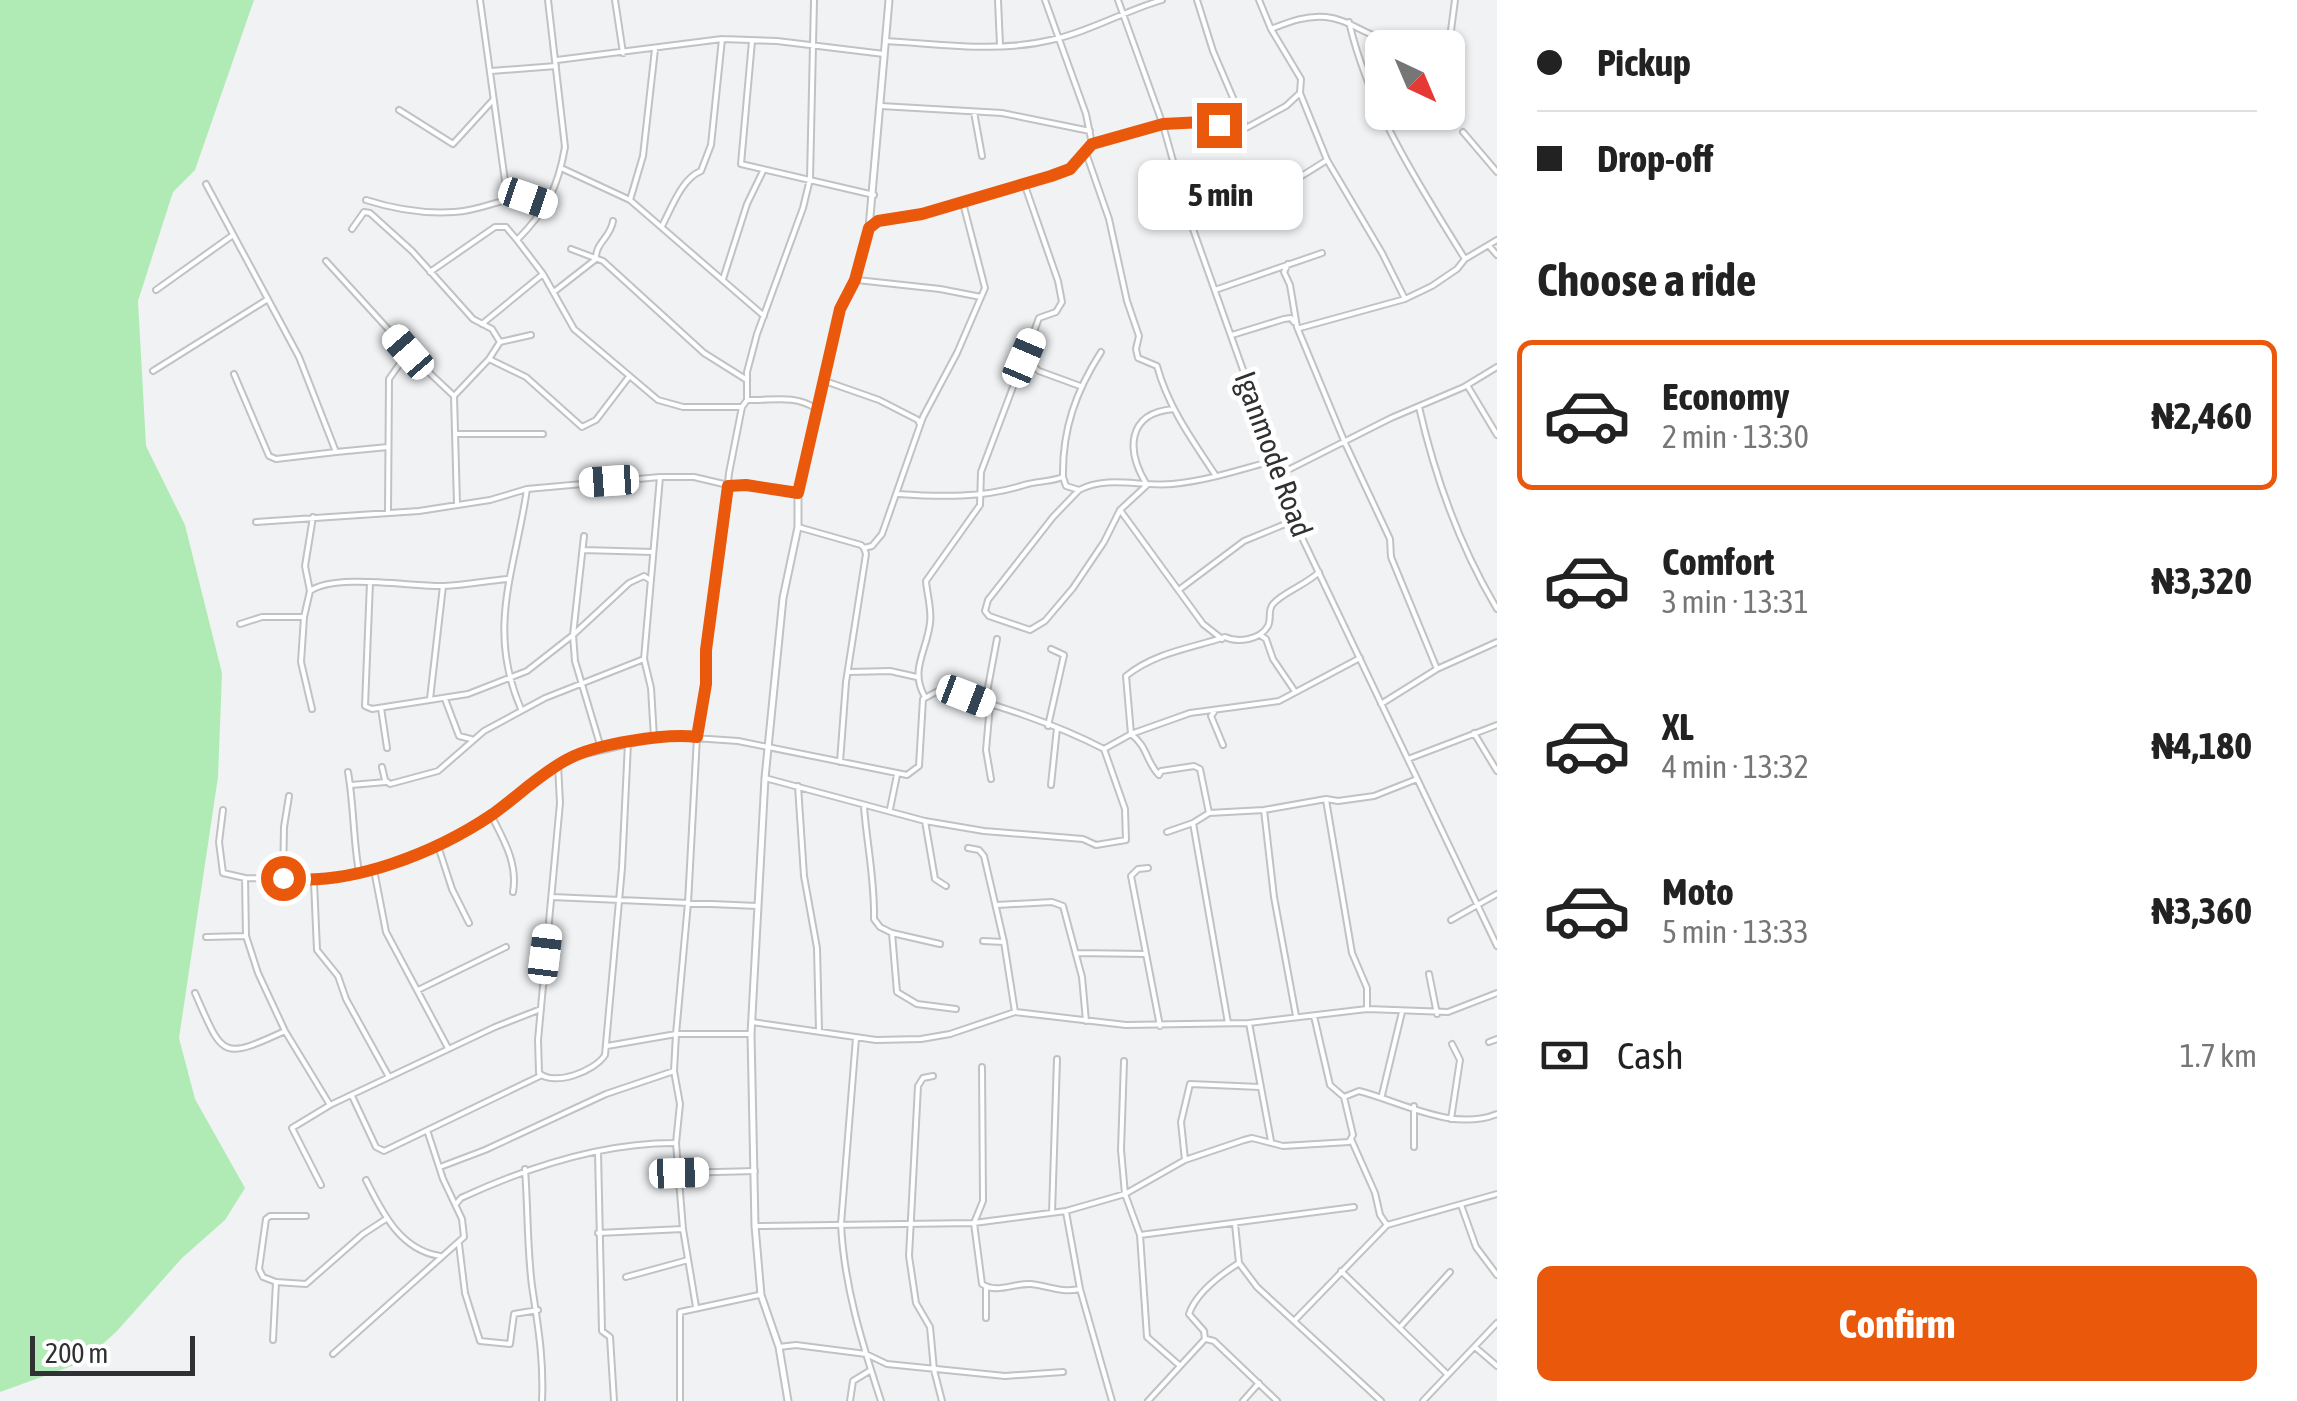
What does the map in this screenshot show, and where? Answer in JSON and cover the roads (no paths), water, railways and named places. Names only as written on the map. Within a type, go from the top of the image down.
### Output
[{"type":"street","points":[[480,0],[505,182],[511,198]]},
{"type":"street","points":[[517,240],[543,215],[565,147],[548,0]]},
{"type":"street","points":[[616,0],[622,53]]},
{"type":"street","points":[[696,1308],[683,1229],[676,1143],[680,1104],[674,1071],[697,737],[728,486],[756,334],[810,179],[814,0]]},
{"type":"street","points":[[788,1401],[778,1347],[761,1295],[755,1226],[751,1034],[764,778],[783,598],[798,527],[798,493],[840,309],[855,280],[869,228],[889,0]]},
{"type":"street","points":[[998,0],[1000,47]]},
{"type":"street","points":[[1045,0],[1092,144]]},
{"type":"street","name":"Iganmode Road","points":[[1118,0],[1163,124],[1188,215],[1280,474],[1284,500],[1497,946]]},
{"type":"street","points":[[886,41],[1000,47],[1058,38],[1162,0]]},
{"type":"street","points":[[1197,0],[1213,52],[1246,128]]},
{"type":"street","points":[[1259,0],[1301,79],[1300,93],[1327,160],[1382,253],[1404,299]]},
{"type":"street","points":[[1271,28],[1307,18],[1349,22],[1378,37],[1440,41],[1450,38],[1455,0]]},
{"type":"street","points":[[1349,22],[1365,74]]},
{"type":"street","points":[[490,71],[722,39],[884,54]]},
{"type":"street","points":[[662,226],[688,180],[701,171],[711,146],[722,39]]},
{"type":"street","points":[[752,39],[741,164],[874,195]]},
{"type":"street","points":[[630,200],[642,156],[655,49]]},
{"type":"street","points":[[869,228],[878,221],[902,219],[962,203],[1070,169],[1092,144],[1163,124],[1203,122],[1246,128],[1286,106],[1300,93]]},
{"type":"street","points":[[399,110],[453,144],[493,100]]},
{"type":"street","points":[[881,106],[1002,113],[1090,132]]},
{"type":"street","points":[[974,112],[982,156]]},
{"type":"street","points":[[1390,130],[1464,260]]},
{"type":"street","points":[[1462,132],[1497,172]]},
{"type":"street","points":[[1086,152],[1109,220],[1127,302],[1139,336],[1138,358],[1157,366],[1163,389],[1216,476]]},
{"type":"street","points":[[1188,215],[1256,198],[1327,160]]},
{"type":"street","points":[[561,168],[630,200],[764,316]]},
{"type":"street","points":[[723,279],[747,204],[763,171]]},
{"type":"street","points":[[223,810],[219,842],[223,873],[244,878],[314,880],[374,870],[438,846],[491,815],[571,757],[654,738],[697,737],[897,775],[912,774],[919,766],[925,697],[918,678],[930,622],[926,581],[980,505],[982,472],[1039,318],[1056,312],[1062,298],[1024,183]]},
{"type":"street","points":[[206,184],[310,383],[336,452]]},
{"type":"street","points":[[366,200],[397,209],[453,212],[511,198],[548,204]]},
{"type":"street","points":[[864,548],[878,542],[920,425],[985,288],[962,203]]},
{"type":"street","points":[[352,229],[364,212],[370,214],[412,251],[473,318],[497,334],[500,342]]},
{"type":"street","points":[[554,292],[596,259],[598,247],[614,221]]},
{"type":"street","points":[[430,272],[496,227],[506,227],[543,274],[574,329],[628,378],[666,405],[742,406]]},
{"type":"street","points":[[156,290],[232,235]]},
{"type":"street","points":[[1297,327],[1302,329],[1404,299],[1458,269],[1464,260],[1497,240]]},
{"type":"street","points":[[1490,247],[1497,255]]},
{"type":"street","points":[[571,249],[603,262],[704,354],[747,380]]},
{"type":"street","points":[[1215,290],[1322,253]]},
{"type":"street","points":[[326,260],[408,352],[454,396],[458,504]]},
{"type":"street","points":[[1288,264],[1284,272],[1297,327]]},
{"type":"street","points":[[482,324],[543,274]]},
{"type":"street","points":[[855,280],[940,289],[981,298]]},
{"type":"street","points":[[153,371],[268,299]]},
{"type":"street","points":[[1230,335],[1291,318],[1297,327],[1344,443],[1390,540],[1391,557],[1437,668]]},
{"type":"street","points":[[454,396],[500,342],[531,335]]},
{"type":"street","points":[[388,513],[389,379],[408,352]]},
{"type":"street","points":[[1078,490],[1066,486],[1062,446],[1080,386],[1101,352]]},
{"type":"street","points":[[1024,358],[1058,380],[1080,386]]},
{"type":"street","points":[[489,359],[533,382],[582,427],[596,420],[628,378]]},
{"type":"street","points":[[1280,474],[1497,367]]},
{"type":"street","points":[[234,374],[268,456],[276,459],[388,447]]},
{"type":"street","points":[[822,380],[880,400],[918,420],[920,425]]},
{"type":"street","points":[[1467,385],[1497,435]]},
{"type":"street","points":[[746,400],[804,401],[815,408]]},
{"type":"street","points":[[1419,407],[1430,453],[1464,544],[1497,609]]},
{"type":"street","points":[[1147,485],[1132,445],[1138,425],[1156,411],[1174,409]]},
{"type":"street","points":[[457,434],[542,434]]},
{"type":"street","points":[[1147,485],[1120,510],[1104,542],[1045,621],[1030,630],[989,616],[985,611],[988,600],[1052,516],[1078,490],[1094,482],[1172,484],[1274,460]]},
{"type":"street","points":[[256,522],[388,513],[458,504],[526,489],[660,477],[694,477],[728,486],[798,493]]},
{"type":"street","points":[[654,738],[653,702],[644,660],[660,477]]},
{"type":"street","points":[[898,494],[980,495],[1009,492],[1063,477]]},
{"type":"street","points":[[522,710],[508,679],[504,642],[507,579],[520,534],[526,489]]},
{"type":"street","points":[[1120,510],[1203,624],[1222,639]]},
{"type":"street","points":[[312,709],[301,662],[310,591],[305,566],[314,518]]},
{"type":"street","points":[[1180,589],[1244,541],[1295,520]]},
{"type":"street","points":[[798,527],[860,544],[866,554],[840,762]]},
{"type":"street","points":[[584,536],[573,635],[580,684],[601,748]]},
{"type":"street","points":[[583,550],[654,552]]},
{"type":"street","points":[[1209,813],[1200,769],[1194,766],[1161,771],[1159,775],[1145,745],[1131,734],[1126,702],[1128,674],[1162,654],[1222,639],[1246,640],[1260,635],[1269,625],[1276,600],[1306,585],[1320,572]]},
{"type":"street","points":[[370,582],[365,706],[372,709],[445,699],[490,687],[528,671],[635,578],[644,576],[650,580]]},
{"type":"street","points":[[310,591],[319,586],[370,582],[443,586],[507,579]]},
{"type":"street","points":[[430,699],[443,586]]},
{"type":"street","points":[[240,624],[262,618],[304,617]]},
{"type":"street","points":[[1260,635],[1266,638],[1273,659],[1294,691]]},
{"type":"street","points":[[991,780],[986,750],[987,705],[998,639]]},
{"type":"street","points":[[1381,704],[1437,668],[1497,642]]},
{"type":"street","points":[[1048,726],[1064,656],[1051,649]]},
{"type":"street","points":[[1104,750],[1131,734],[1190,713],[1279,702],[1360,658]]},
{"type":"street","points":[[350,784],[394,784],[438,771],[471,739],[522,710],[644,660]]},
{"type":"street","points":[[849,672],[890,671],[918,678]]},
{"type":"street","points":[[764,778],[925,821],[984,831],[1074,838],[1096,845],[1126,840],[1125,809],[1104,750],[1057,728],[987,705],[938,691],[925,697]]},
{"type":"street","points":[[445,699],[458,736],[471,739]]},
{"type":"street","points":[[381,708],[386,748]]},
{"type":"street","points":[[1214,712],[1211,716],[1223,745]]},
{"type":"street","points":[[1408,758],[1497,725]]},
{"type":"street","points":[[1051,785],[1057,728]]},
{"type":"street","points":[[1474,733],[1497,771]]},
{"type":"street","points":[[352,1096],[380,1150],[428,1133],[540,1076],[557,1080],[596,1064],[606,1054],[628,743]]},
{"type":"street","points":[[540,1076],[541,1009],[560,802],[558,765]]},
{"type":"street","points":[[382,767],[386,782]]},
{"type":"street","points":[[348,772],[358,872]]},
{"type":"street","points":[[890,811],[897,775]]},
{"type":"street","points":[[1167,832],[1193,824],[1209,813],[1374,796],[1416,779]]},
{"type":"street","points":[[798,786],[804,876],[818,948],[822,1016],[819,1030]]},
{"type":"street","points":[[283,878],[289,796]]},
{"type":"street","points":[[1326,799],[1352,953],[1367,988],[1367,1009]]},
{"type":"street","points":[[864,807],[869,870],[876,894],[874,919],[878,926],[892,933],[940,944]]},
{"type":"street","points":[[1264,810],[1272,882],[1296,1016]]},
{"type":"street","points":[[491,815],[512,861],[516,876],[513,892]]},
{"type":"street","points":[[925,821],[935,879],[946,886]]},
{"type":"street","points":[[1193,824],[1228,1023]]},
{"type":"street","points":[[438,846],[452,889],[469,923]]},
{"type":"street","points":[[968,848],[979,850],[984,856],[997,905],[1015,1012]]},
{"type":"street","points":[[1148,868],[1131,876],[1160,1026]]},
{"type":"street","points":[[374,870],[386,932],[449,1049]]},
{"type":"street","points":[[244,878],[246,936],[258,973],[285,1031],[325,1103],[330,1105]]},
{"type":"street","points":[[314,880],[317,950],[338,976],[346,999],[389,1077]]},
{"type":"street","points":[[1450,920],[1497,894]]},
{"type":"street","points":[[552,898],[757,906]]},
{"type":"street","points":[[997,905],[1059,902],[1067,913],[1086,1020]]},
{"type":"street","points":[[892,933],[897,992],[916,1004],[956,1009]]},
{"type":"street","points":[[206,937],[246,936]]},
{"type":"street","points":[[983,942],[1004,942]]},
{"type":"street","points":[[418,990],[506,947]]},
{"type":"street","points":[[1076,953],[1146,954]]},
{"type":"street","points":[[1429,974],[1437,1014]]},
{"type":"street","points":[[195,993],[219,1043],[226,1049],[242,1050],[285,1031]]},
{"type":"street","points":[[752,1022],[856,1038],[935,1038],[1015,1012],[1160,1026],[1249,1023],[1367,1009],[1437,1014],[1497,994]]},
{"type":"street","points":[[321,1184],[292,1128],[330,1105],[541,1009]]},
{"type":"street","points":[[1382,1097],[1402,1012]]},
{"type":"street","points":[[1314,1016],[1330,1084],[1344,1097],[1351,1139],[1387,1225]]},
{"type":"street","points":[[1249,1023],[1272,1144]]},
{"type":"street","points":[[607,1046],[676,1034],[751,1034]]},
{"type":"street","points":[[856,1038],[841,1224],[848,1291],[881,1401]]},
{"type":"street","points":[[1489,1042],[1497,1039]]},
{"type":"street","points":[[1450,1119],[1460,1060],[1452,1044]]},
{"type":"street","points":[[1052,1213],[1058,1059]]},
{"type":"street","points":[[1124,1062],[1125,1194],[1140,1235],[1147,1337],[1179,1365]]},
{"type":"street","points":[[982,1067],[983,1202],[974,1223],[980,1279],[986,1287],[986,1318]]},
{"type":"street","points":[[440,1166],[606,1094],[674,1071]]},
{"type":"street","points":[[933,1076],[924,1078],[918,1086],[909,1256],[916,1303],[930,1328],[942,1401]]},
{"type":"street","points":[[1185,1160],[1182,1122],[1190,1084],[1260,1088]]},
{"type":"street","points":[[1344,1097],[1353,1091],[1382,1097],[1450,1119],[1474,1121],[1497,1114]]},
{"type":"street","points":[[1414,1106],[1414,1147]]},
{"type":"street","points":[[428,1133],[464,1229],[459,1244],[465,1293],[480,1342],[510,1344],[514,1314],[538,1310]]},
{"type":"street","points":[[755,1226],[974,1223],[1066,1211],[1125,1194],[1185,1160],[1252,1138],[1272,1144],[1344,1143],[1351,1139]]},
{"type":"street","points":[[456,1204],[461,1198],[526,1169],[598,1152],[676,1143]]},
{"type":"street","points":[[598,1152],[602,1331],[610,1337],[614,1401]]},
{"type":"street","points":[[526,1169],[542,1401]]},
{"type":"street","points":[[679,1173],[754,1171]]},
{"type":"street","points":[[366,1180],[386,1219],[420,1250],[440,1256]]},
{"type":"street","points":[[1294,1321],[1387,1225],[1497,1194]]},
{"type":"street","points":[[1461,1206],[1476,1247],[1497,1275]]},
{"type":"street","points":[[1140,1235],[1354,1208]]},
{"type":"street","points":[[1066,1211],[1080,1289],[1110,1399]]},
{"type":"street","points":[[306,1216],[266,1219],[259,1269],[263,1277],[306,1284],[362,1234],[386,1219]]},
{"type":"street","points":[[1234,1224],[1239,1262],[1256,1288],[1381,1401]]},
{"type":"street","points":[[598,1233],[683,1229]]},
{"type":"street","points":[[333,1354],[440,1256],[459,1244]]},
{"type":"street","points":[[626,1277],[688,1260]]},
{"type":"street","points":[[1205,1338],[1190,1310],[1212,1282],[1239,1262]]},
{"type":"street","points":[[1340,1272],[1447,1374]]},
{"type":"street","points":[[1400,1326],[1450,1272]]},
{"type":"street","points":[[274,1340],[276,1282]]},
{"type":"street","points":[[986,1287],[1028,1284],[1064,1292],[1080,1289]]},
{"type":"street","points":[[680,1401],[678,1318],[682,1311],[761,1295]]},
{"type":"street","points":[[1428,1400],[1447,1374],[1497,1323]]},
{"type":"street","points":[[1148,1401],[1205,1338]]},
{"type":"street","points":[[1205,1338],[1214,1341],[1277,1401]]},
{"type":"street","points":[[778,1347],[796,1345],[866,1354],[888,1364],[934,1370],[1029,1377],[1063,1372]]},
{"type":"street","points":[[1475,1347],[1497,1366]]},
{"type":"street","points":[[850,1401],[852,1380],[871,1370]]},
{"type":"street","points":[[1243,1401],[1259,1383]]}]
